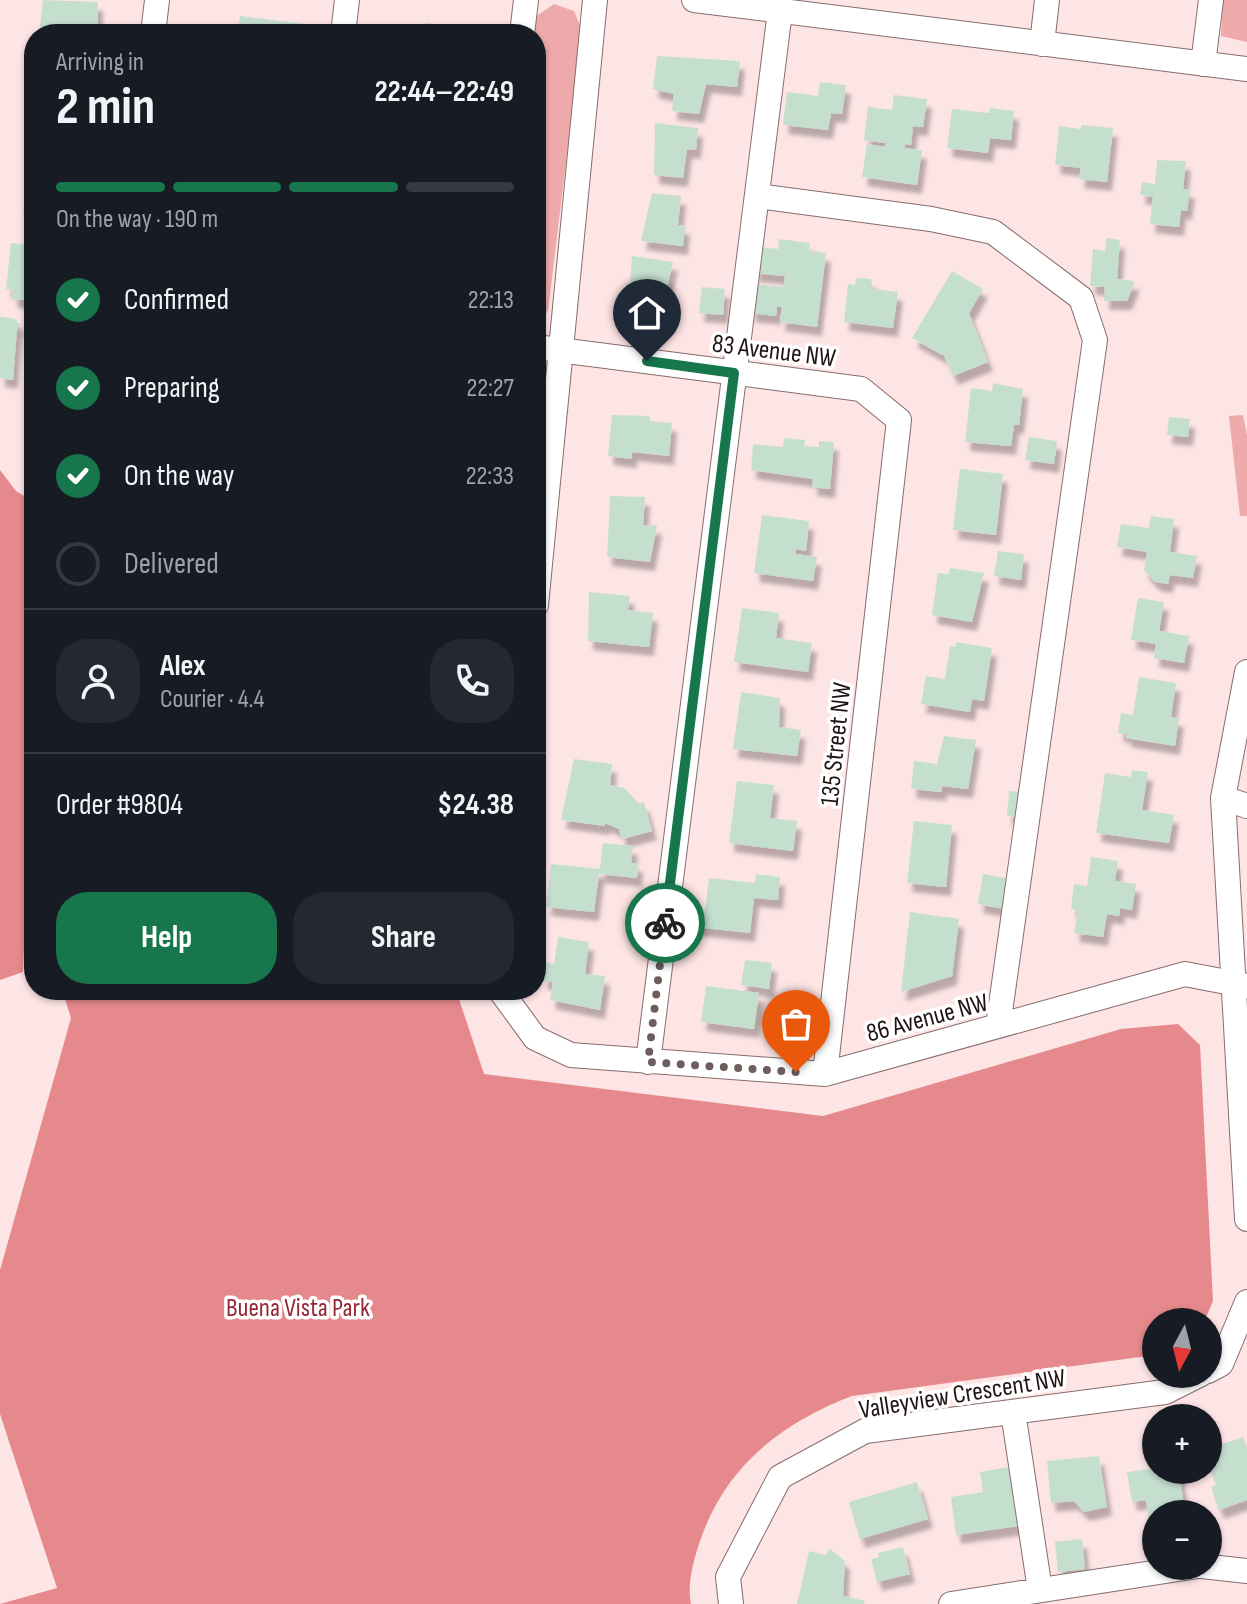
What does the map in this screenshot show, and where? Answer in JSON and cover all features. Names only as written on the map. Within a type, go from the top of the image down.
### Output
[{"type":"street","points":[[154,24],[157,0]]},
{"type":"street","points":[[344,24],[347,0]]},
{"type":"street","points":[[523,24],[526,0]]},
{"type":"street","points":[[546,503],[595,0]]},
{"type":"street","points":[[694,0],[780,11],[864,11],[1042,44],[1247,69]]},
{"type":"street","points":[[1042,44],[1047,0]]},
{"type":"street","points":[[1203,64],[1211,0]]},
{"type":"street","points":[[648,1062],[780,11]]},
{"type":"street","points":[[758,196],[931,219],[993,232],[1081,298],[1095,340],[998,1026]]},
{"type":"street","name":"83 Avenue NW","points":[[546,348],[861,389],[899,420]]},
{"type":"street","name":"135 Street NW","points":[[825,1074],[899,420]]},
{"type":"street","points":[[1247,672],[1223,798],[1241,983],[1247,1219]]},
{"type":"street","points":[[1223,798],[1247,806]]},
{"type":"street","name":"86 Avenue NW","points":[[507,1000],[535,1038],[571,1055],[825,1074],[1185,974],[1241,983]]},
{"type":"street","points":[[1222,1362],[1247,1302]]},
{"type":"street","name":"Valleyview Crescent NW","points":[[731,1604],[728,1577],[780,1477],[865,1431],[1165,1392],[1173,1388]]},
{"type":"street","points":[[1013,1412],[1040,1590]]},
{"type":"street","points":[[1222,1568],[1247,1571]]},
{"type":"street","points":[[951,1604],[1142,1575]]},
{"type":"shaded area","points":[[1223,0],[1247,0],[1247,42],[1221,36]]},
{"type":"shaded area","points":[[554,4],[574,11],[582,30],[546,314],[546,24],[533,24],[535,17]]},
{"type":"shaded area","points":[[1243,415],[1247,435],[1247,516],[1240,516],[1229,416]]},
{"type":"green space","points":[[0,470],[16,491],[24,496],[24,946],[23,972],[0,980]]},
{"type":"green space","name":"Buena Vista Park","points":[[65,1000],[459,1000],[484,1074],[823,1116],[1121,1029],[1178,1024],[1200,1045],[1213,1301],[1210,1308],[1142,1308],[1142,1357],[852,1396],[801,1420],[758,1452],[723,1493],[697,1551],[690,1581],[691,1604],[0,1604],[57,1588],[0,1414],[0,1270],[71,1018]]},
{"type":"building","points":[[43,0],[98,2],[98,24],[40,24]]},
{"type":"building","points":[[240,16],[305,24],[239,24]]},
{"type":"building","points":[[657,56],[740,61],[737,87],[706,84],[699,114],[672,111],[674,94],[653,89]]},
{"type":"building","points":[[820,82],[846,85],[842,114],[831,113],[828,130],[783,125],[787,92],[818,96]]},
{"type":"building","points":[[894,95],[927,99],[923,127],[913,126],[911,145],[905,144],[904,148],[922,150],[917,185],[862,177],[867,144],[885,147],[885,143],[864,140],[868,107],[892,110]]},
{"type":"building","points":[[990,108],[1014,111],[1011,140],[990,138],[988,153],[947,148],[952,109],[989,113]]},
{"type":"building","points":[[655,123],[698,128],[696,150],[687,149],[683,178],[654,175]]},
{"type":"building","points":[[1081,125],[1113,128],[1107,182],[1079,179],[1081,168],[1055,165],[1059,126],[1081,129]]},
{"type":"building","points":[[1157,160],[1186,161],[1183,189],[1190,189],[1187,211],[1181,210],[1179,227],[1150,224],[1153,197],[1140,195],[1142,182],[1155,184]]},
{"type":"building","points":[[652,193],[681,196],[678,225],[685,226],[683,246],[641,241]]},
{"type":"building","points":[[1106,238],[1120,240],[1117,279],[1135,281],[1127,301],[1104,301],[1105,287],[1090,286],[1093,249],[1105,251]]},
{"type":"building","points":[[779,239],[810,243],[809,251],[826,253],[817,327],[780,322],[782,307],[777,307],[776,316],[750,313],[753,284],[784,287],[785,276],[754,273],[757,247],[778,249]]},
{"type":"building","points":[[11,243],[24,244],[24,300],[12,299],[13,290],[6,289]]},
{"type":"building","points":[[632,256],[673,262],[661,315],[628,311]]},
{"type":"building","points":[[952,271],[983,289],[969,313],[988,362],[953,376],[943,353],[912,338]]},
{"type":"building","points":[[856,278],[871,279],[873,289],[898,292],[893,328],[844,322],[848,284],[855,285]]},
{"type":"building","points":[[702,287],[725,289],[723,315],[699,313]]},
{"type":"building","points":[[0,317],[17,319],[17,323],[21,324],[17,329],[13,380],[0,378]]},
{"type":"building","points":[[993,383],[1023,389],[1019,425],[1014,425],[1011,446],[965,442],[971,388],[992,391]]},
{"type":"building","points":[[612,415],[650,416],[650,421],[672,423],[669,456],[632,452],[632,459],[608,456]]},
{"type":"building","points":[[1169,417],[1190,419],[1188,437],[1167,435]]},
{"type":"building","points":[[1029,437],[1057,441],[1054,464],[1025,460]]},
{"type":"building","points":[[784,438],[805,440],[804,446],[819,447],[819,441],[834,442],[830,489],[812,487],[813,479],[751,470],[753,444],[783,447]]},
{"type":"building","points":[[960,469],[1003,474],[996,535],[953,530]]},
{"type":"building","points":[[610,496],[645,497],[643,526],[657,525],[650,562],[607,557]]},
{"type":"building","points":[[762,515],[809,521],[806,551],[796,549],[795,554],[817,557],[813,581],[754,573]]},
{"type":"building","points":[[1151,516],[1174,519],[1170,552],[1197,556],[1193,578],[1170,575],[1168,584],[1155,582],[1144,570],[1147,552],[1117,547],[1121,524],[1149,528]]},
{"type":"building","points":[[998,551],[1024,554],[1021,580],[994,576]]},
{"type":"building","points":[[950,568],[984,573],[972,622],[932,615],[938,573],[949,574]]},
{"type":"building","points":[[589,592],[630,596],[628,610],[653,613],[649,647],[588,641]]},
{"type":"building","points":[[1138,598],[1164,602],[1159,631],[1189,636],[1184,663],[1154,658],[1156,644],[1131,640]]},
{"type":"building","points":[[742,608],[779,613],[776,638],[812,643],[808,672],[734,662]]},
{"type":"building","points":[[956,642],[992,648],[984,701],[972,699],[970,712],[921,704],[926,676],[945,679],[950,646],[956,647]]},
{"type":"building","points":[[1139,677],[1176,683],[1171,717],[1179,718],[1175,746],[1126,738],[1127,734],[1118,733],[1121,713],[1133,715]]},
{"type":"building","points":[[741,692],[780,698],[779,727],[801,730],[797,756],[733,749]]},
{"type":"building","points":[[944,736],[976,740],[968,789],[942,786],[941,792],[911,789],[914,761],[937,764]]},
{"type":"building","points":[[574,759],[612,764],[610,785],[624,788],[639,804],[644,802],[652,831],[622,839],[619,829],[605,823],[605,826],[561,820]]},
{"type":"building","points":[[1132,770],[1148,772],[1142,810],[1174,815],[1169,843],[1096,833],[1105,773],[1131,777]]},
{"type":"building","points":[[737,781],[774,785],[770,818],[797,821],[793,851],[729,843]]},
{"type":"building","points":[[1009,791],[1027,792],[1024,818],[1007,816]]},
{"type":"building","points":[[914,821],[952,825],[946,887],[907,883]]},
{"type":"building","points":[[603,843],[633,846],[631,863],[638,863],[637,878],[599,874],[594,912],[546,907],[551,864],[600,869]]},
{"type":"building","points":[[1091,857],[1118,861],[1115,881],[1136,884],[1132,910],[1120,908],[1119,916],[1107,914],[1103,937],[1074,933],[1078,910],[1071,909],[1074,884],[1087,886]]},
{"type":"building","points":[[756,874],[780,877],[778,900],[754,898],[750,933],[695,927],[697,908],[705,910],[709,878],[755,883]]},
{"type":"building","points":[[983,874],[1010,879],[1004,909],[978,904]]},
{"type":"building","points":[[910,912],[959,919],[952,976],[901,992]]},
{"type":"building","points":[[558,937],[589,942],[585,974],[605,976],[600,1010],[550,1000],[553,982],[546,981],[546,962],[554,964]]},
{"type":"building","points":[[745,960],[772,963],[769,989],[741,985]]},
{"type":"building","points":[[706,986],[759,993],[754,1029],[701,1022]]},
{"type":"building","points":[[1243,1437],[1247,1448],[1247,1500],[1222,1509],[1222,1500],[1216,1500],[1211,1487],[1222,1484],[1222,1444]]},
{"type":"building","points":[[1099,1456],[1107,1507],[1084,1512],[1074,1501],[1051,1503],[1047,1461]]},
{"type":"building","points":[[1009,1467],[1019,1526],[956,1535],[951,1497],[983,1492],[980,1472]]},
{"type":"building","points":[[1142,1470],[1142,1484],[1181,1484],[1183,1500],[1132,1502],[1127,1472]]},
{"type":"building","points":[[917,1482],[928,1519],[860,1539],[849,1502]]},
{"type":"building","points":[[1082,1539],[1085,1569],[1058,1572],[1055,1542]]},
{"type":"building","points":[[903,1547],[910,1574],[877,1582],[871,1559],[879,1557],[878,1553]]},
{"type":"building","points":[[830,1549],[845,1561],[843,1596],[865,1601],[864,1604],[797,1604],[809,1551],[825,1555]]},
{"type":"way so far","points":[[665,923],[648,1062],[796,1072]]},
{"type":"route","points":[[647,361],[734,373],[665,923]]}]
